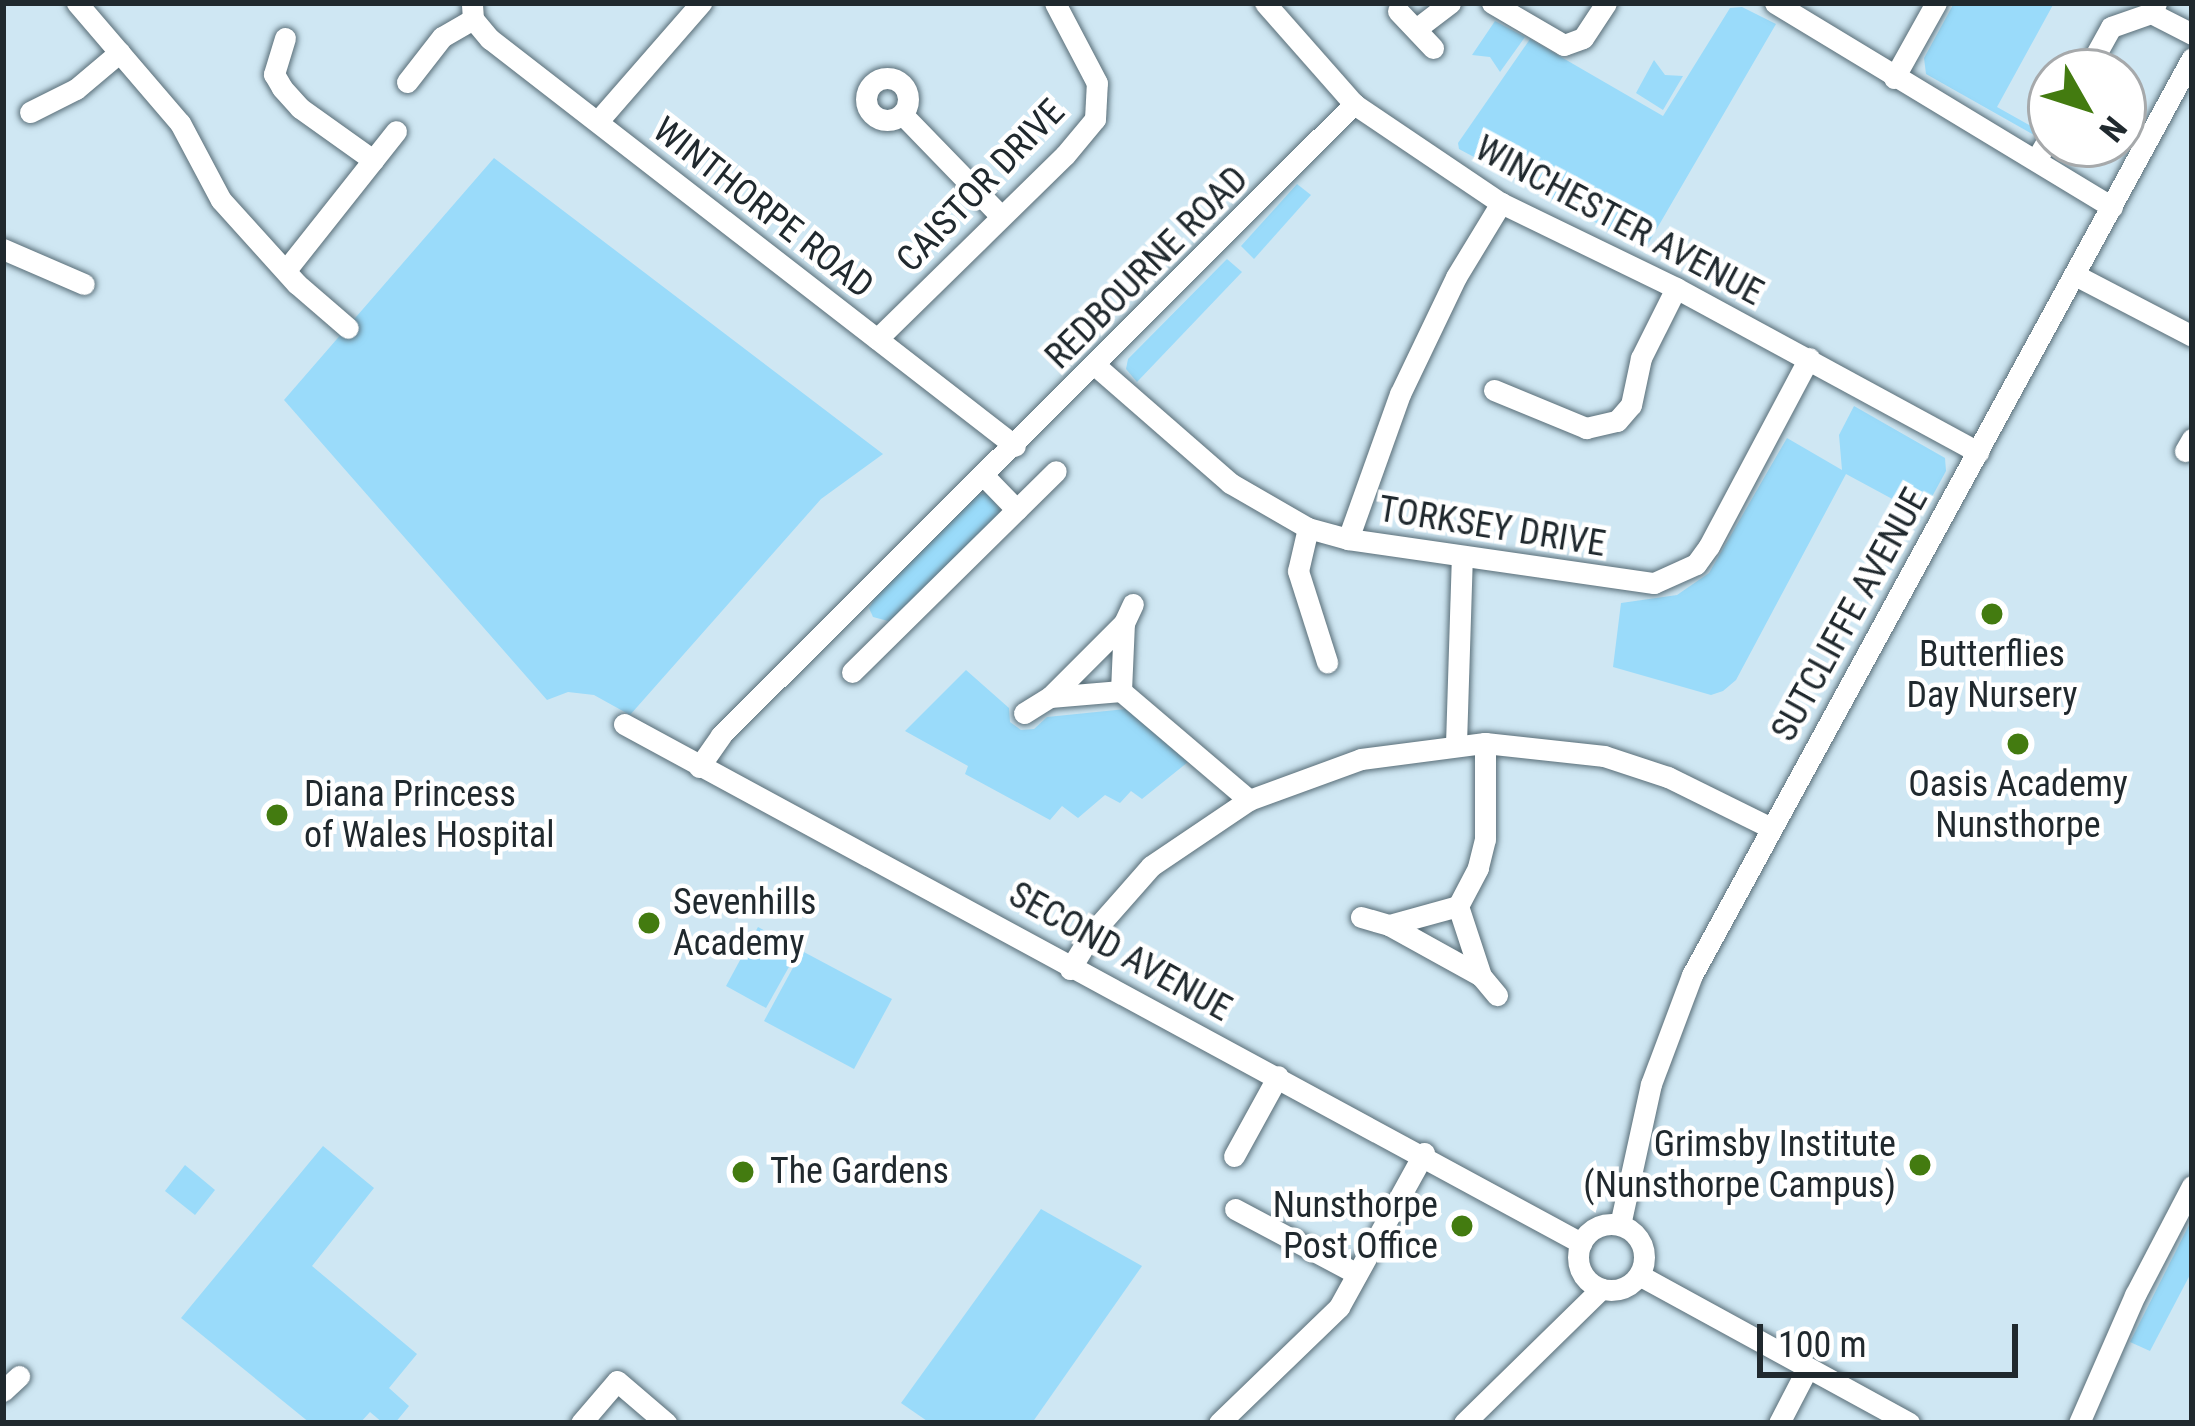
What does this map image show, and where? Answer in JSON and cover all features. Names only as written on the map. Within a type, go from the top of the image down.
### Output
[{"type":"street","points":[[598,121],[701,3]]},
{"type":"street","name":"CAISTOR DRIVE","points":[[877,339],[1088,132],[1098,105],[1090,65],[1055,3]]},
{"type":"street","name":"WINCHESTER AVENUE","points":[[1265,3],[1354,104],[1501,203],[1676,288],[1978,452]]},
{"type":"street","points":[[1416,29],[1450,3]]},
{"type":"street","points":[[1492,3],[1564,45],[1583,38],[1606,3]]},
{"type":"street","points":[[1774,3],[2027,155]]},
{"type":"street","points":[[1894,78],[1936,3]]},
{"type":"street","points":[[87,6],[180,123],[221,200],[349,328]]},
{"type":"street","points":[[2099,48],[2110,27],[2154,8],[2192,34]]},
{"type":"street","points":[[1398,10],[1433,48]]},
{"type":"street","points":[[407,82],[442,37],[472,11]]},
{"type":"street","name":"WINTHORPE ROAD","points":[[472,11],[490,39],[1015,446]]},
{"type":"street","points":[[285,38],[274,74],[281,88],[300,108],[373,160]]},
{"type":"street","points":[[30,112],[76,89],[120,52]]},
{"type":"street","name":"SUTCLIFFE AVENUE","points":[[1620,1225],[1652,1084],[1692,975],[2192,58]]},
{"type":"street","name":"REDBOURNE ROAD","points":[[699,767],[721,735],[1354,104]]},
{"type":"street","points":[[902,114],[1001,216]]},
{"type":"street","points":[[286,270],[396,131]]},
{"type":"street","points":[[2049,168],[2112,206]]},
{"type":"street","points":[[1348,539],[1400,394],[1456,277],[1501,203]]},
{"type":"street","points":[[3,249],[84,284]]},
{"type":"street","points":[[2075,275],[2192,336]]},
{"type":"street","points":[[1494,390],[1586,428],[1617,421],[1631,405],[1641,358],[1676,288]]},
{"type":"street","name":"TORKSEY DRIVE","points":[[1096,366],[1230,483],[1308,528],[1348,539],[1654,583],[1678,575],[1709,546],[1809,358]]},
{"type":"street","points":[[852,672],[1056,471]]},
{"type":"street","points":[[984,476],[1017,510]]},
{"type":"street","points":[[1308,528],[1298,571],[1327,662]]},
{"type":"street","points":[[1456,744],[1462,556]]},
{"type":"street","points":[[850,611],[883,640]]},
{"type":"street","points":[[1024,712],[1050,697],[1129,614],[1121,691]]},
{"type":"street","points":[[1050,697],[1121,691],[1250,800]]},
{"type":"street","name":"SECOND AVENUE","points":[[624,724],[1000,924],[1070,969],[1424,1153],[1581,1243]]},
{"type":"street","points":[[1389,925],[1457,906],[1478,868],[1486,839],[1485,743]]},
{"type":"street","points":[[1070,969],[1092,933],[1151,866],[1250,800],[1360,758],[1485,743],[1604,756],[1696,788],[1771,828]]},
{"type":"street","points":[[1457,906],[1481,976]]},
{"type":"street","points":[[1361,916],[1389,925],[1481,976],[1497,995]]},
{"type":"street","points":[[1234,1156],[1278,1076]]},
{"type":"street","points":[[1219,1423],[1339,1307],[1424,1153]]},
{"type":"street","points":[[2080,1423],[2135,1295],[2192,1186]]},
{"type":"street","points":[[1235,1209],[1357,1274]]},
{"type":"street","points":[[1620,1225],[1643,1249],[1639,1275],[1621,1289],[1601,1289],[1580,1270],[1581,1243],[1598,1227],[1620,1225]]},
{"type":"street","points":[[1639,1275],[1909,1423]]},
{"type":"street","points":[[1464,1423],[1601,1289]]},
{"type":"street","points":[[1779,1423],[1807,1369]]},
{"type":"street","points":[[581,1423],[616,1381],[666,1423]]},
{"type":"shaded area","points":[[1954,3],[2054,3],[1997,107],[2027,124],[2027,131],[1926,74],[1924,58]]},
{"type":"shaded area","points":[[1742,7],[1776,24],[1645,249],[1459,149],[1458,143],[1530,39],[1663,116],[1730,8]]},
{"type":"shaded area","points":[[1495,21],[1525,37],[1500,72],[1490,57],[1472,55]]},
{"type":"shaded area","points":[[1654,60],[1665,75],[1683,76],[1663,110],[1636,93]]},
{"type":"shaded area","points":[[494,158],[883,454],[821,499],[630,715],[594,695],[568,692],[547,700],[284,400]]},
{"type":"shaded area","points":[[1297,184],[1311,195],[1254,259],[1241,246]]},
{"type":"shaded area","points":[[1227,259],[1242,272],[1137,382],[1126,369],[1128,359]]},
{"type":"shaded area","points":[[1854,406],[1945,458],[1946,471],[1922,515],[1846,474],[1736,680],[1723,691],[1711,695],[1613,667],[1621,603],[1677,595],[1709,573],[1787,438],[1842,470],[1839,435]]},
{"type":"shaded area","points":[[988,493],[1002,513],[892,622],[873,617],[869,608],[875,598],[979,494]]},
{"type":"shaded area","points":[[966,670],[1009,708],[1010,722],[1021,730],[1034,729],[1047,717],[1126,709],[1188,762],[1142,799],[1131,791],[1120,803],[1105,795],[1078,818],[1062,806],[1050,820],[965,774],[968,766],[905,731]]},
{"type":"shaded area","points":[[758,927],[799,949],[766,1008],[726,986]]},
{"type":"shaded area","points":[[802,951],[892,999],[854,1069],[764,1021]]},
{"type":"shaded area","points":[[323,1146],[374,1188],[312,1266],[417,1354],[389,1388],[409,1406],[395,1423],[383,1423],[370,1412],[360,1423],[310,1423],[181,1318]]},
{"type":"shaded area","points":[[185,1165],[215,1190],[195,1215],[165,1191]]},
{"type":"shaded area","points":[[1041,1209],[1142,1266],[1032,1423],[930,1423],[901,1403]]},
{"type":"shaded area","points":[[2192,1219],[2192,1271],[2150,1351],[2130,1342]]},
{"type":"place","name":"Butterflies Day Nursery","points":[[1992,614]]},
{"type":"place","name":"Oasis Academy Nunsthorpe","points":[[2018,744]]},
{"type":"place","name":"Diana Princess of Wales Hospital","points":[[277,815]]},
{"type":"place","name":"Sevenhills Academy","points":[[649,923]]},
{"type":"place","name":"Grimsby Institute (Nunsthorpe Campus)","points":[[1920,1165]]},
{"type":"place","name":"The Gardens","points":[[743,1172]]},
{"type":"place","name":"Nunsthorpe Post Office","points":[[1462,1226]]}]
